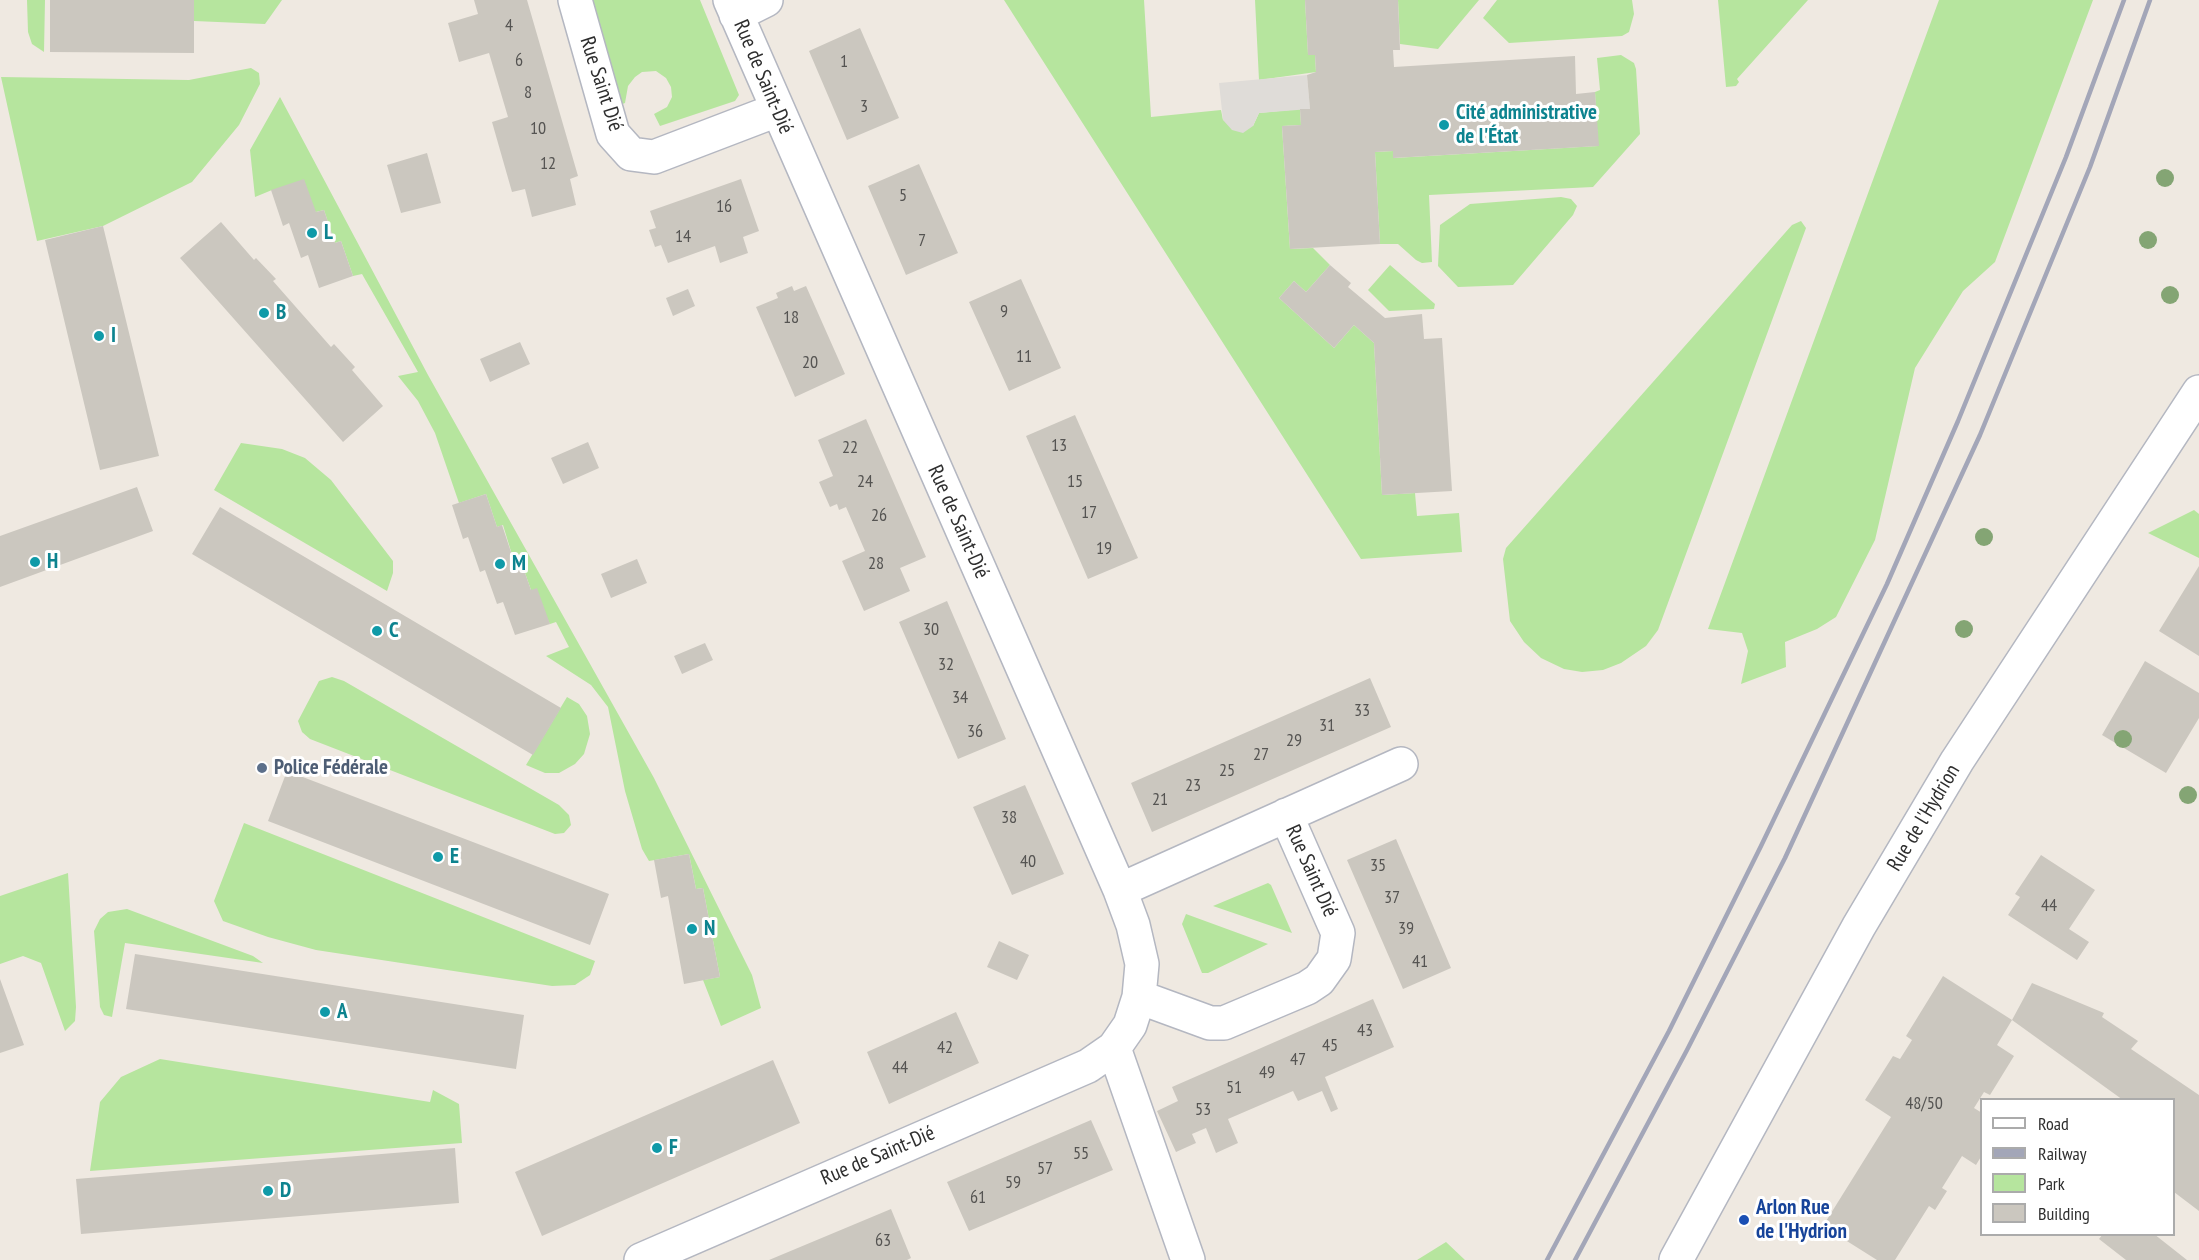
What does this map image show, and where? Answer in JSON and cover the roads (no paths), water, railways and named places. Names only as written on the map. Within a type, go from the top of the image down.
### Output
[{"type":"street","name":"Rue Saint Dié","points":[[575,0],[613,134],[632,154],[654,158],[777,110]]},
{"type":"street","points":[[733,7],[766,0]]},
{"type":"street","name":"Rue de Saint-Dié","points":[[641,1260],[1088,1066],[1114,1048],[1130,1025],[1139,997],[1142,964],[1133,925],[1120,890],[733,7]]},
{"type":"street","name":"Rue de l'Hydrion","points":[[1676,1260],[1854,937],[1957,761],[2199,392]]},
{"type":"street","name":"Rue Saint Dié","points":[[1120,890],[1401,764]]},
{"type":"street","name":"Rue Saint Dié","points":[[1139,997],[1210,1023],[1224,1023],[1307,988],[1319,980],[1334,960],[1338,933],[1286,815]]},
{"type":"street","points":[[1114,1048],[1188,1260]]},
{"type":"railway","points":[[1547,1260],[1669,1031],[1887,584],[1958,421],[2066,157],[2124,0]]},
{"type":"railway","points":[[1575,1260],[1687,1050],[1785,858],[1980,435],[2090,167],[2150,0]]},
{"type":"place","name":"Cité administrative de l'État","points":[[1444,125]]},
{"type":"place","name":"L","points":[[312,233]]},
{"type":"place","name":"B","points":[[264,313]]},
{"type":"place","name":"I","points":[[99,336]]},
{"type":"place","name":"H","points":[[35,562]]},
{"type":"place","name":"M","points":[[500,564]]},
{"type":"place","name":"C","points":[[377,631]]},
{"type":"place","name":"Police Fédérale","points":[[262,768]]},
{"type":"place","name":"E","points":[[438,857]]},
{"type":"place","name":"N","points":[[692,929]]},
{"type":"place","name":"A","points":[[325,1012]]},
{"type":"place","name":"F","points":[[657,1148]]},
{"type":"place","name":"D","points":[[268,1191]]},
{"type":"place","name":"Arlon Rue de l'Hydrion","points":[[1744,1220]]}]
